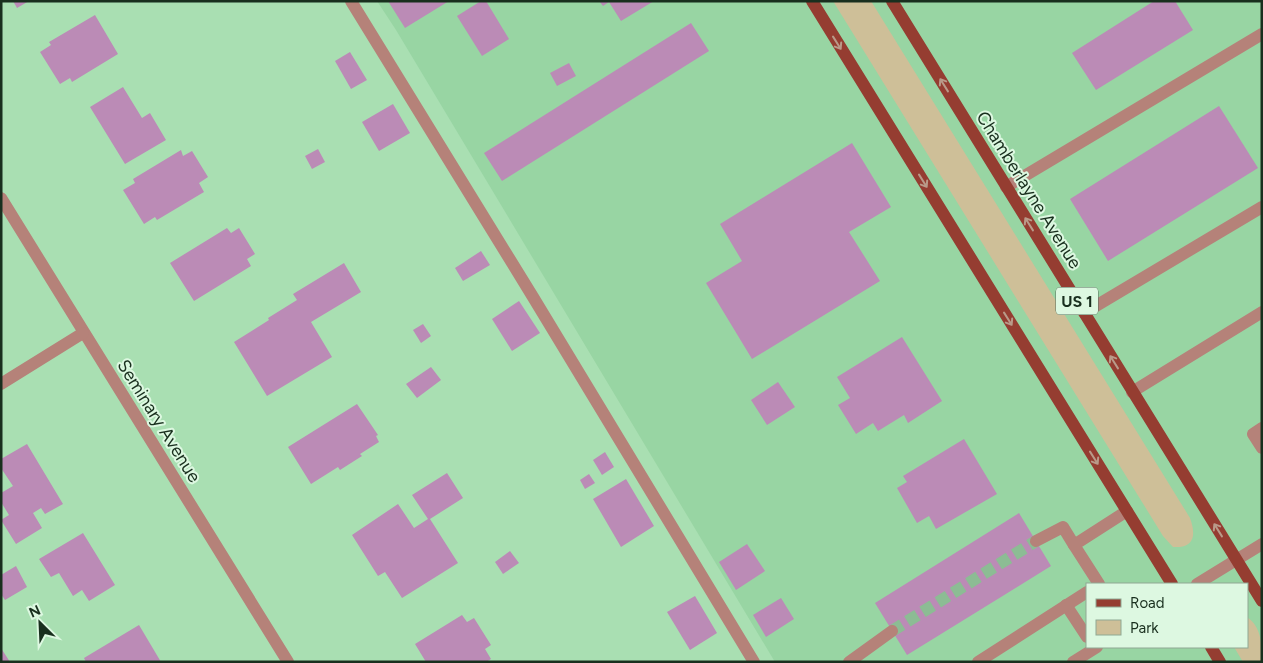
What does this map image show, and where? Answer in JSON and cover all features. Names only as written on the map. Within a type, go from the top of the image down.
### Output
[{"type":"main road","points":[[812,1],[1171,583]]},
{"type":"main road","name":"Chamberlayne Avenue","points":[[892,1],[1262,602]]},
{"type":"main road","points":[[1212,648],[1220,662]]},
{"type":"street","points":[[351,1],[533,296],[754,662]]},
{"type":"street","points":[[1006,187],[1262,34]]},
{"type":"street","name":"Seminary Avenue","points":[[1,198],[288,662]]},
{"type":"street","points":[[1084,313],[1262,207]]},
{"type":"street","points":[[1132,392],[1262,312]]},
{"type":"street","points":[[1,384],[83,332]]},
{"type":"street","points":[[1262,428],[1253,434],[1262,448]]},
{"type":"street","points":[[1074,545],[1127,511]]},
{"type":"street","points":[[1036,541],[1063,527],[1098,583]]},
{"type":"street","points":[[1199,583],[1262,544]]},
{"type":"street","points":[[978,662],[1086,593]]},
{"type":"street","points":[[1066,605],[1086,635]]},
{"type":"street","points":[[849,662],[892,631]]},
{"type":"street","points":[[1073,662],[1094,648]]},
{"type":"shaded area","points":[[377,1],[1260,1],[1262,4],[1262,662],[775,662]]},
{"type":"green space","points":[[833,1],[871,1],[1190,518],[1193,535],[1190,543],[1180,547],[1173,547],[1163,536]]},
{"type":"green space","points":[[1248,618],[1258,631],[1262,662],[1243,662],[1235,648],[1248,648]]},
{"type":"building","points":[[13,1],[29,1],[17,8]]},
{"type":"building","points":[[388,1],[449,1],[405,28]]},
{"type":"building","points":[[481,1],[486,1],[509,39],[482,56],[457,16]]},
{"type":"building","points":[[599,1],[654,1],[621,21],[609,2],[603,6]]},
{"type":"building","points":[[1154,1],[1175,1],[1193,30],[1096,90],[1072,53]]},
{"type":"building","points":[[95,15],[118,54],[72,82],[70,78],[60,84],[40,52],[51,45],[49,42]]},
{"type":"building","points":[[691,23],[709,51],[502,181],[484,153]]},
{"type":"building","points":[[350,52],[367,80],[351,89],[335,61]]},
{"type":"building","points":[[569,63],[576,76],[557,86],[550,73]]},
{"type":"building","points":[[123,87],[142,118],[150,113],[166,140],[125,164],[90,107]]},
{"type":"building","points":[[393,104],[410,133],[379,151],[362,122]]},
{"type":"building","points":[[1219,106],[1258,168],[1108,261],[1070,199]]},
{"type":"building","points":[[852,143],[891,207],[849,232],[880,281],[752,359],[706,283],[742,261],[720,224]]},
{"type":"building","points":[[318,149],[325,162],[312,169],[305,156]]},
{"type":"building","points":[[181,150],[183,156],[192,151],[208,177],[199,183],[204,192],[157,220],[155,217],[144,224],[123,190],[135,183],[133,179]]},
{"type":"building","points":[[227,228],[231,233],[239,228],[255,254],[247,259],[251,266],[194,301],[170,263]]},
{"type":"building","points":[[481,251],[490,265],[463,281],[455,268]]},
{"type":"building","points":[[344,263],[361,292],[311,322],[332,357],[267,396],[234,342],[297,300],[293,294]]},
{"type":"building","points":[[519,301],[540,333],[512,351],[492,319]]},
{"type":"building","points":[[423,324],[431,336],[421,343],[413,330]]},
{"type":"building","points":[[902,337],[942,401],[908,423],[904,415],[878,431],[873,423],[856,434],[838,405],[850,398],[837,377]]},
{"type":"building","points":[[431,367],[441,380],[417,398],[406,384]]},
{"type":"building","points":[[778,382],[795,407],[767,425],[751,400]]},
{"type":"building","points":[[357,404],[378,435],[376,436],[379,442],[340,470],[338,467],[311,484],[288,447]]},
{"type":"building","points":[[964,439],[997,494],[936,529],[929,516],[917,523],[897,488],[907,482],[903,476]]},
{"type":"building","points":[[27,444],[63,504],[45,514],[41,508],[33,513],[42,528],[16,544],[1,520],[9,515],[1,502],[1,493],[13,486],[1,468],[1,459]]},
{"type":"building","points":[[605,452],[614,467],[602,475],[593,460]]},
{"type":"building","points":[[447,473],[463,498],[430,519],[458,563],[402,598],[385,572],[378,576],[352,535],[398,504],[414,528],[428,519],[412,495]]},
{"type":"building","points":[[589,474],[595,483],[585,489],[580,480]]},
{"type":"building","points":[[626,479],[654,526],[621,547],[593,499]]},
{"type":"building","points":[[1019,513],[1051,566],[907,655],[875,603]]},
{"type":"building","points":[[83,533],[115,585],[89,601],[82,590],[73,596],[59,573],[51,577],[39,559]]},
{"type":"building","points":[[747,544],[765,571],[736,590],[719,562]]},
{"type":"building","points":[[510,551],[519,563],[503,574],[495,562]]},
{"type":"building","points":[[16,566],[27,587],[5,600],[1,594],[1,575]]},
{"type":"building","points":[[695,596],[717,633],[690,650],[667,612]]},
{"type":"building","points":[[781,598],[794,619],[766,637],[753,615]]},
{"type":"building","points":[[462,615],[467,622],[474,618],[491,645],[485,649],[491,659],[486,662],[426,662],[415,644]]},
{"type":"building","points":[[139,625],[161,662],[86,662],[84,658]]},
{"type":"building","points":[[1,648],[10,662],[1,662]]},
{"type":"tunnel","points":[[892,631],[1036,541]]}]
